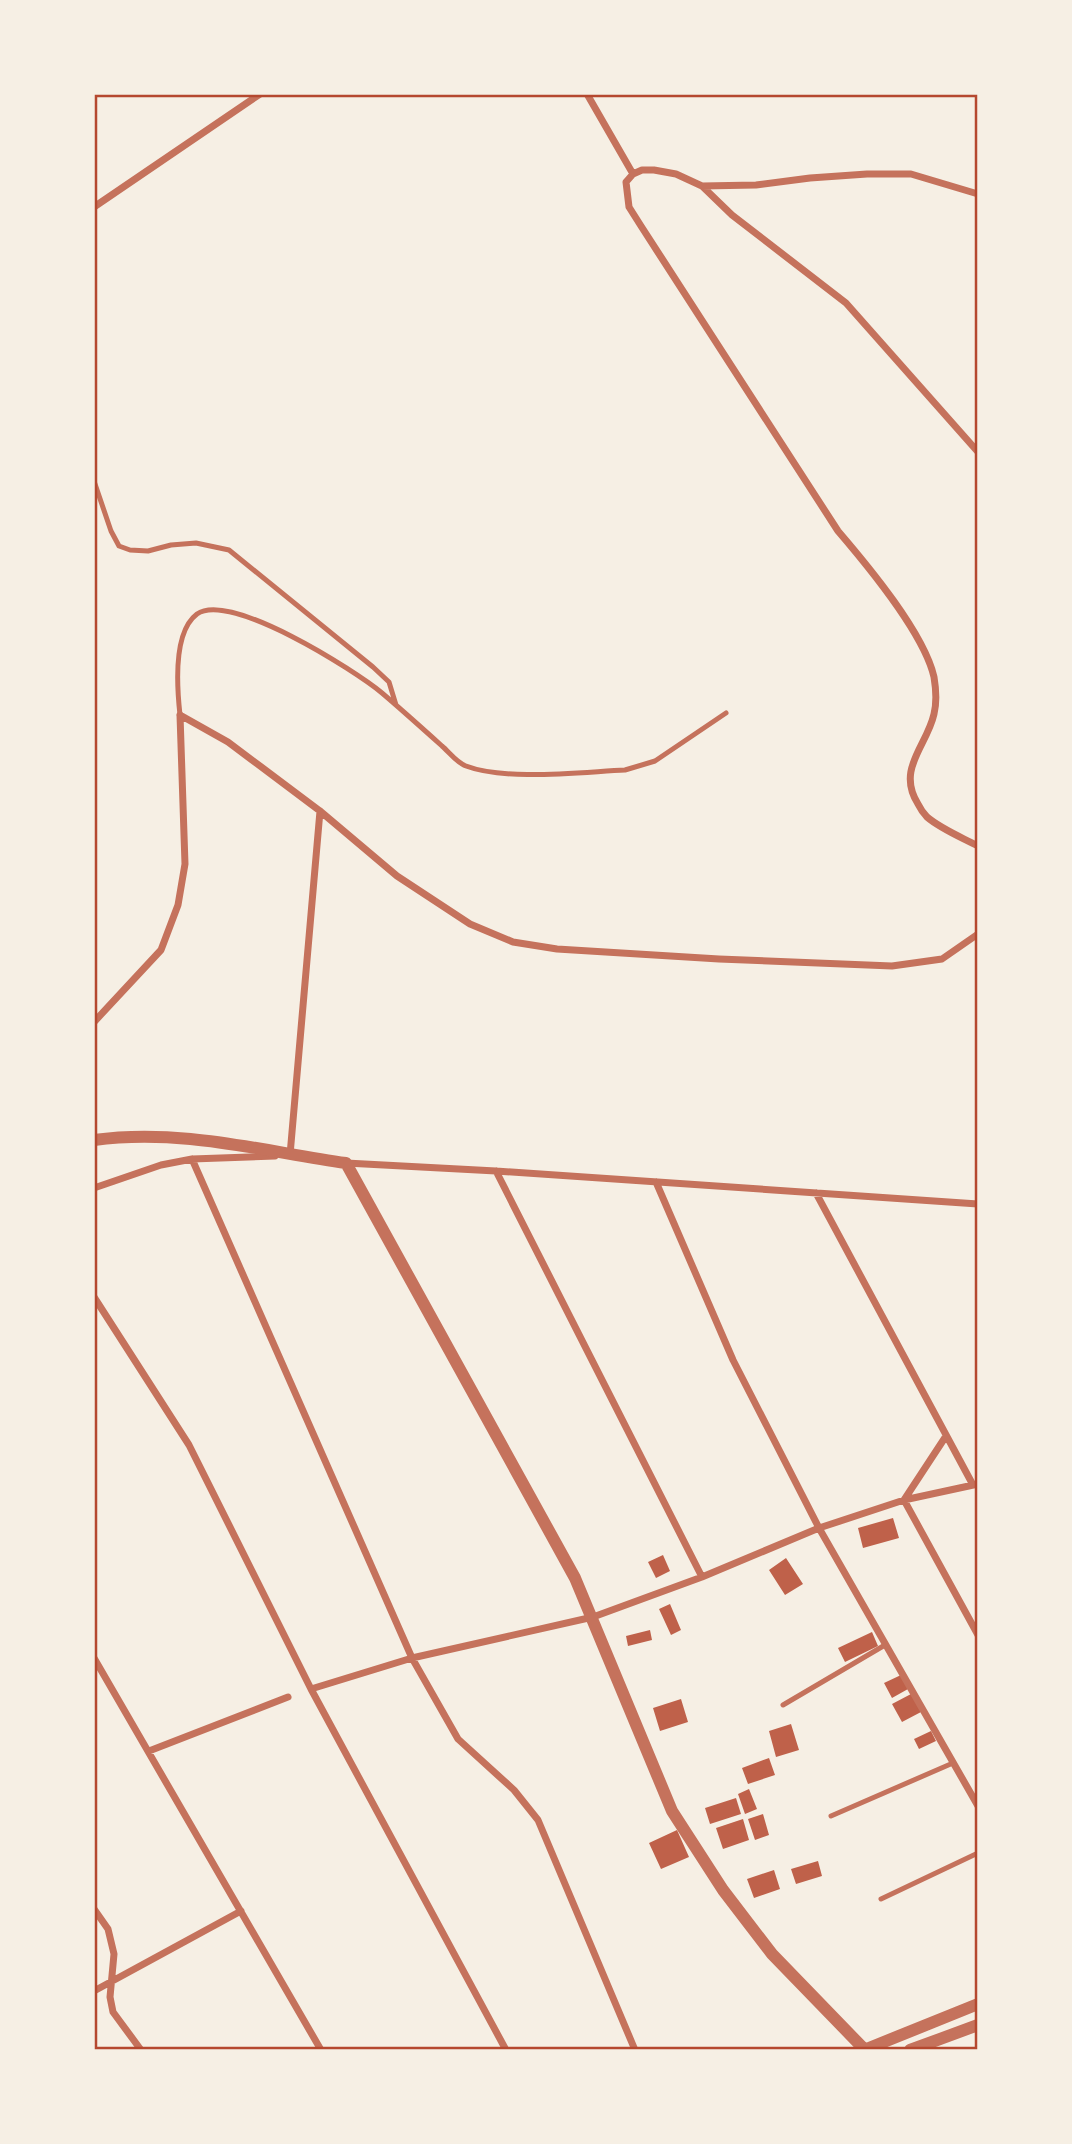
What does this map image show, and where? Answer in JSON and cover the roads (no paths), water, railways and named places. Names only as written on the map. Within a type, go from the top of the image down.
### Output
[{"type":"street","points":[[94,206],[260,94]]},
{"type":"street","points":[[586,94],[633,174]]},
{"type":"street","points":[[978,452],[846,303],[732,215],[702,186],[665,172],[642,170],[633,174],[626,182],[629,207],[838,531],[866,563],[924,648],[936,695],[934,717],[918,749],[910,776],[912,794],[925,815],[978,846]]},
{"type":"street","points":[[702,186],[756,185],[867,174],[911,174],[978,194]]},
{"type":"street","points":[[180,715],[228,742],[320,811],[397,876],[470,924],[513,942],[557,949],[892,966],[942,959],[978,934]]},
{"type":"street","points":[[94,1022],[161,950],[178,905],[185,864],[180,715]]},
{"type":"street","points":[[290,1155],[320,811]]},
{"type":"street","points":[[94,1140],[175,1136],[224,1141],[346,1163],[978,1204]]},
{"type":"street","points":[[94,1188],[161,1165],[192,1159],[290,1155]]},
{"type":"street","points":[[192,1159],[412,1658],[458,1739],[514,1790],[538,1820],[635,2049]]},
{"type":"street","points":[[346,1163],[575,1578],[672,1811],[723,1890],[772,1954],[865,2049],[978,2004]]},
{"type":"street","points":[[496,1171],[702,1577]]},
{"type":"street","points":[[656,1182],[733,1360],[819,1528],[978,1806]]},
{"type":"street","points":[[311,1689],[412,1658],[593,1617],[702,1577],[819,1528],[904,1500],[975,1485],[816,1193]]},
{"type":"street","points":[[94,1297],[190,1445],[311,1689],[506,2049]]},
{"type":"street","points":[[904,1500],[946,1436]]},
{"type":"street","points":[[904,1500],[978,1635]]},
{"type":"street","points":[[94,1658],[321,2049]]},
{"type":"street","points":[[149,1751],[288,1697]]},
{"type":"street","points":[[94,1909],[108,1930],[114,1954],[110,1997],[113,2012],[141,2049]]},
{"type":"street","points":[[94,1991],[241,1911]]},
{"type":"street","points":[[911,2049],[978,2025]]},
{"type":"lane","points":[[94,481],[119,546],[148,551],[171,545],[196,543],[229,550],[373,667],[389,682],[396,705]]},
{"type":"lane","points":[[180,715],[177,682],[184,628],[198,614],[213,608],[264,623],[324,652],[396,705],[464,765],[497,774],[625,770],[643,766],[655,761],[726,713]]},
{"type":"lane","points":[[783,1705],[885,1645]]},
{"type":"lane","points":[[831,1816],[953,1762]]},
{"type":"lane","points":[[881,1899],[978,1853]]}]
